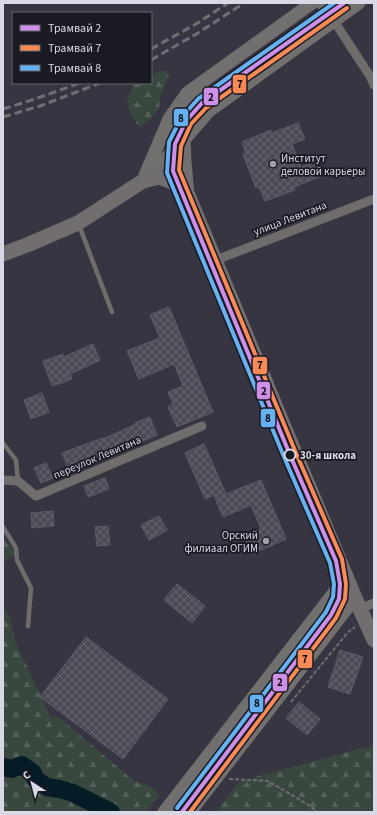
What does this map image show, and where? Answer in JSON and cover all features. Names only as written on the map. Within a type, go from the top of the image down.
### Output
[{"type":"main road","points":[[143,181],[169,119],[188,92],[312,3]]},
{"type":"main road","points":[[322,3],[334,21]]},
{"type":"main road","points":[[3,254],[78,223],[143,181],[184,140],[209,111],[359,3]]},
{"type":"main road","points":[[204,80],[191,99],[187,111],[184,140],[188,195],[374,640]]},
{"type":"main road","points":[[143,181],[159,177],[172,182],[188,195]]},
{"type":"main road","points":[[166,810],[347,576]]},
{"type":"main road","points":[[190,812],[358,603]]},
{"type":"street","points":[[334,21],[372,75],[374,86]]},
{"type":"street","name":"улица Левитана","points":[[216,260],[374,199]]},
{"type":"street","name":"переулок Левитана","points":[[18,481],[36,496],[202,426]]},
{"type":"street","points":[[3,480],[18,481]]},
{"type":"street","points":[[358,603],[374,603]]},
{"type":"lane","points":[[78,223],[112,312]]},
{"type":"lane","points":[[3,443],[16,460],[18,481]]},
{"type":"lane","points":[[3,527],[16,548],[17,560],[32,588],[28,626]]},
{"type":"path","points":[[226,778],[268,781],[318,812]]},
{"type":"green space","points":[[160,71],[167,71],[169,75],[160,97],[159,109],[150,120],[140,126],[131,115],[127,100],[133,85],[152,84],[152,75]]},
{"type":"green space","points":[[3,538],[17,553],[3,563]]},
{"type":"green space","points":[[3,606],[8,613],[16,643],[51,718],[59,717],[134,781],[151,787],[160,795],[146,812],[3,812]]},
{"type":"green space","points":[[374,745],[374,812],[216,812],[240,781]]},
{"type":"building","name":"Институт деловой карьеры","points":[[298,123],[305,139],[292,144],[301,167],[314,162],[319,177],[294,187],[295,190],[265,201],[259,187],[256,188],[243,154],[246,153],[242,142],[271,130],[272,133]]},
{"type":"building","points":[[169,307],[213,412],[177,427],[168,407],[173,404],[168,392],[183,386],[174,364],[139,379],[127,351],[160,338],[150,315]]},
{"type":"building","points":[[93,344],[100,360],[70,374],[72,379],[52,386],[43,361],[63,354],[64,357]]},
{"type":"building","points":[[42,393],[49,412],[31,419],[24,400]]},
{"type":"building","points":[[150,417],[157,435],[117,452],[85,462],[86,464],[69,470],[62,453],[103,439]]},
{"type":"building","points":[[204,444],[226,494],[261,480],[286,539],[252,554],[244,536],[261,529],[251,505],[223,517],[214,495],[205,499],[185,453]]},
{"type":"building","points":[[46,463],[53,478],[41,483],[34,468]]},
{"type":"building","points":[[105,478],[109,489],[88,497],[84,486]]},
{"type":"building","points":[[53,511],[54,526],[32,528],[31,513]]},
{"type":"building","points":[[159,516],[167,530],[149,540],[141,525]]},
{"type":"building","points":[[108,526],[110,545],[97,546],[95,527]]},
{"type":"building","points":[[177,584],[205,606],[192,623],[164,600]]},
{"type":"building","points":[[86,637],[168,699],[123,759],[40,697]]},
{"type":"building","points":[[340,650],[363,657],[350,694],[328,687]]},
{"type":"building","points":[[299,702],[320,719],[307,735],[286,718]]},
{"type":"waterway","points":[[3,767],[12,769],[22,765],[33,773],[35,779],[47,787],[73,793],[111,812]]},
{"type":"railway","points":[[152,48],[196,24],[228,3]]},
{"type":"railway","points":[[152,59],[198,33],[244,3]]},
{"type":"railway","points":[[3,109],[77,84]]},
{"type":"railway","points":[[3,117],[40,106],[97,84]]},
{"type":"tram line","name":"8","points":[[177,808],[326,612],[333,597],[334,584],[330,563],[284,457],[167,173],[169,142],[181,118],[198,99],[334,3]]},
{"type":"tram line","name":"2","points":[[182,812],[331,615],[339,599],[340,584],[336,561],[290,455],[173,171],[175,144],[186,121],[202,103],[344,3]]},
{"type":"tram line","name":"7","points":[[190,812],[336,618],[345,599],[346,584],[342,559],[296,453],[179,170],[181,146],[191,124],[206,108],[347,8]]},
{"type":"place","name":"Институт деловой карьеры","points":[[273,164]]},
{"type":"place","name":"30-я школа","points":[[290,455]]},
{"type":"place","name":"Орский филиаал ОГИМ","points":[[266,541]]}]
